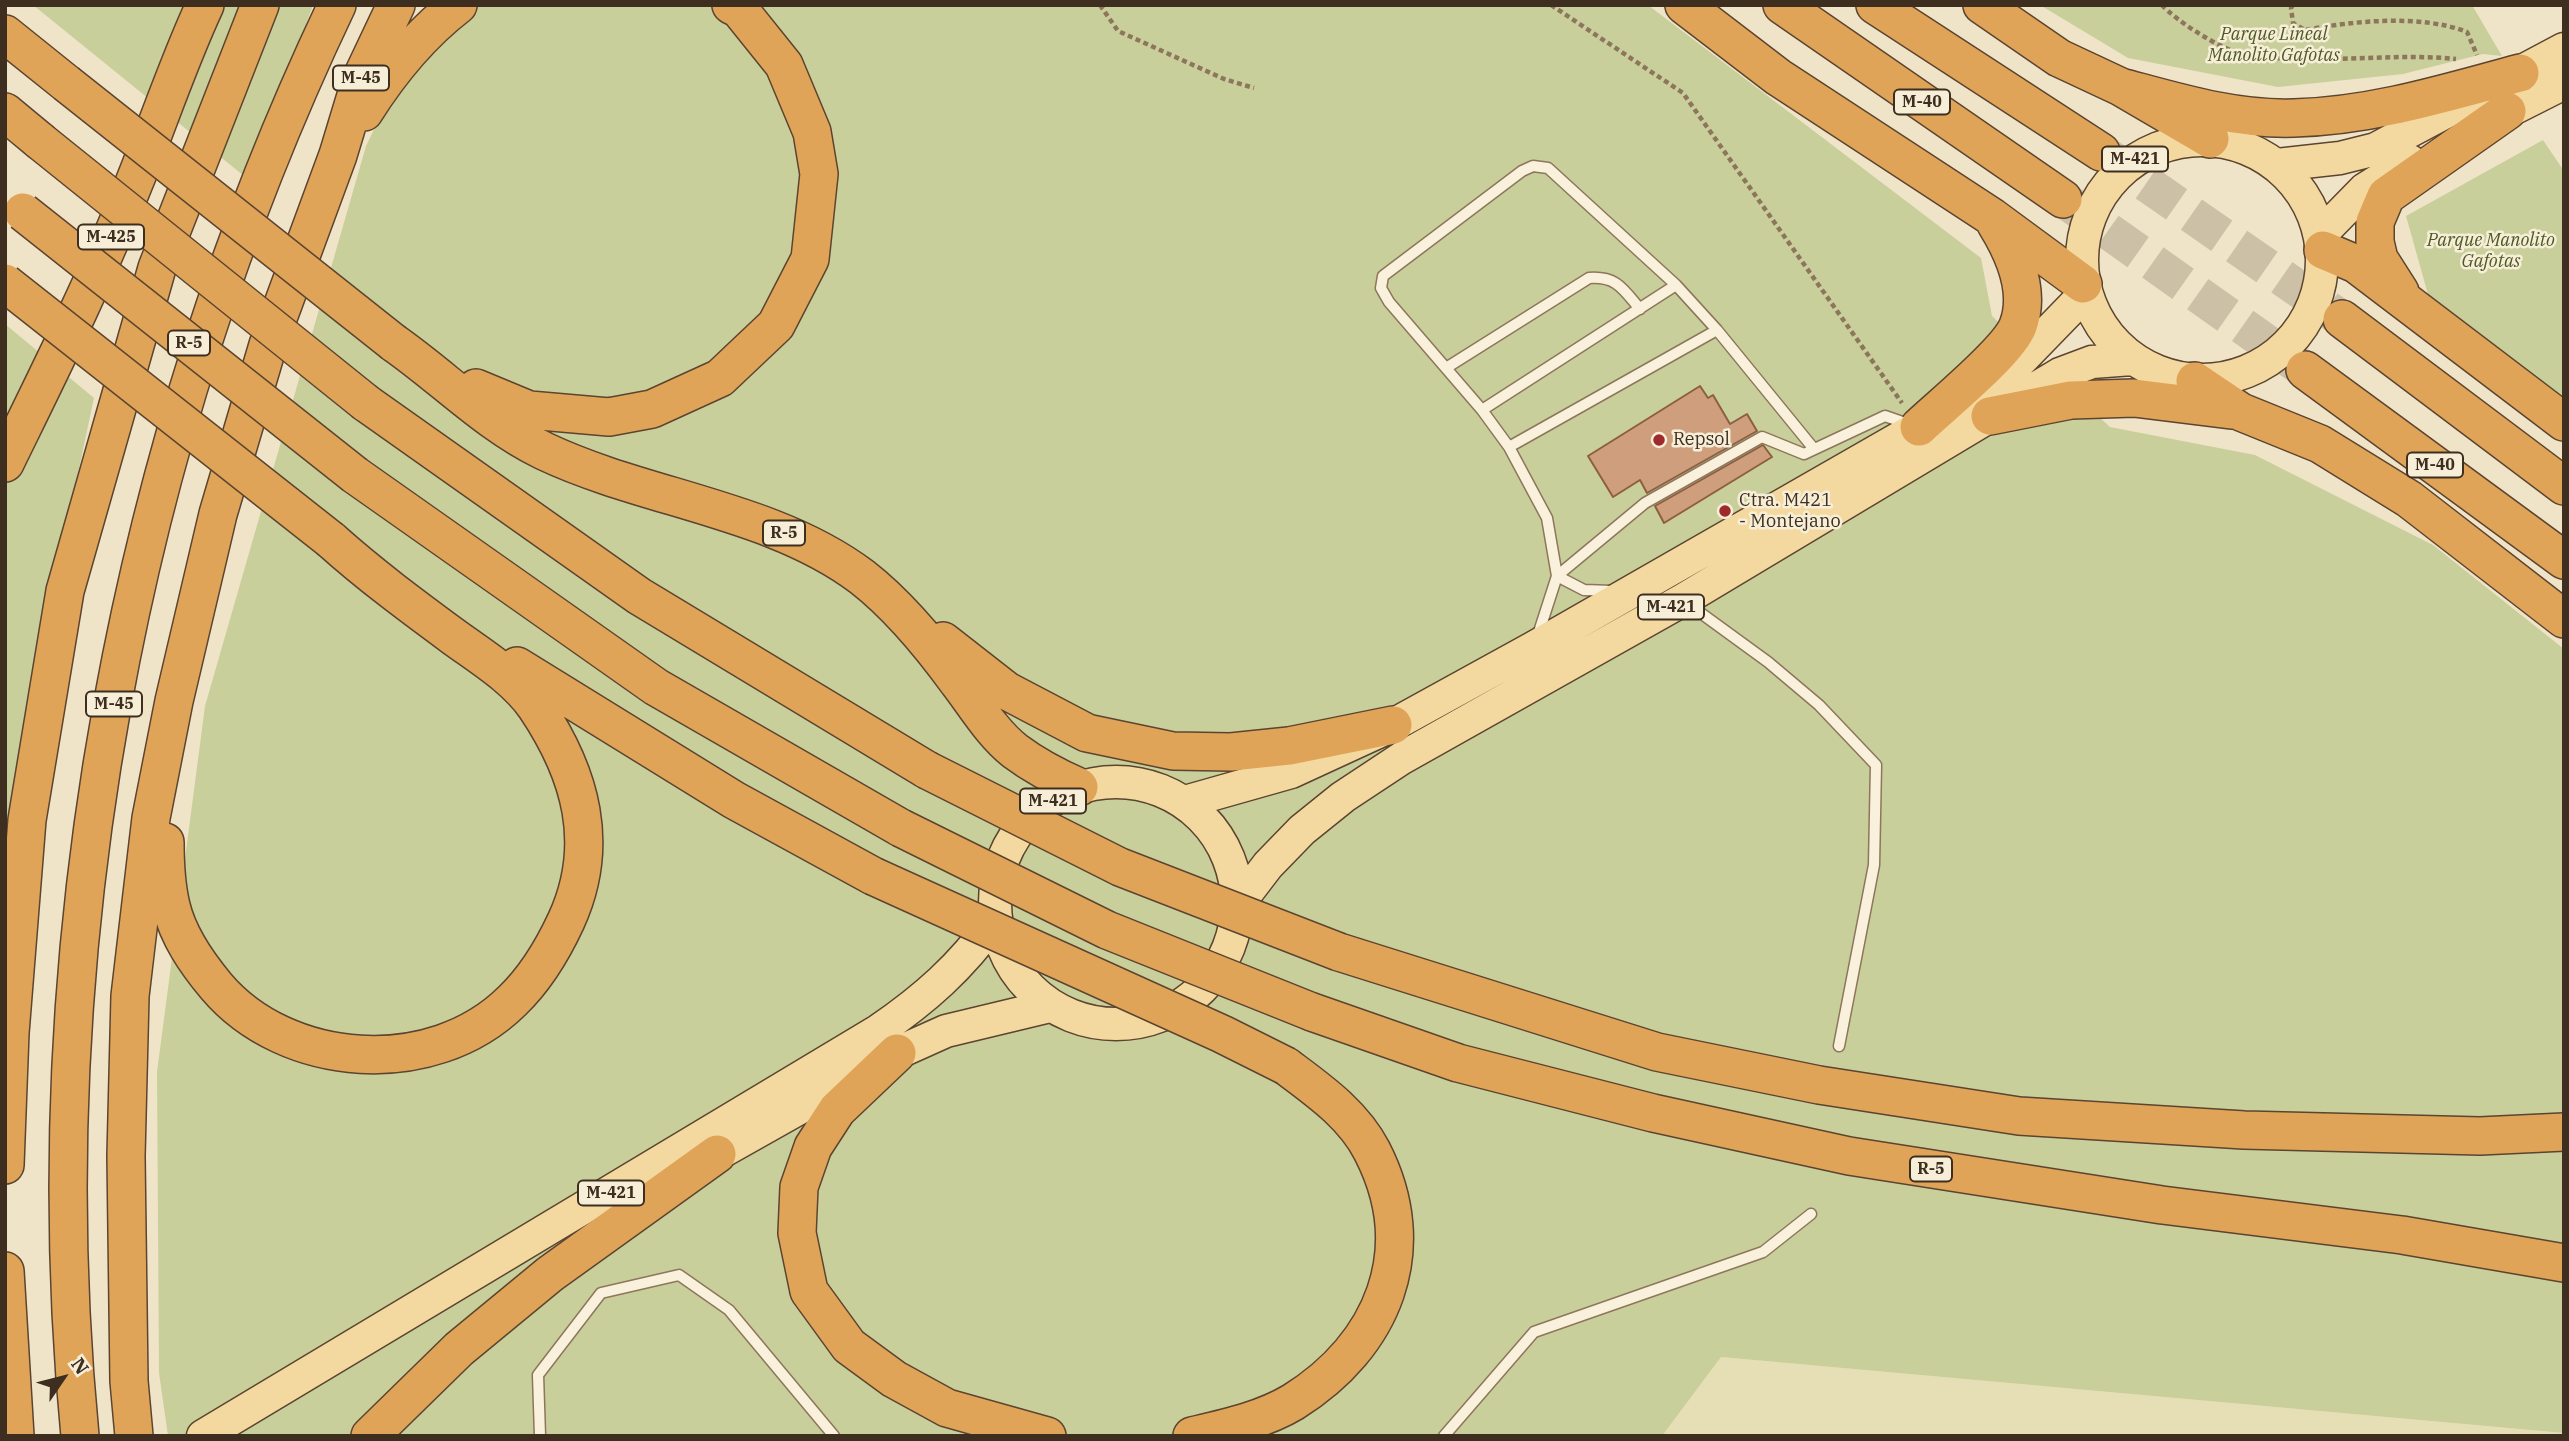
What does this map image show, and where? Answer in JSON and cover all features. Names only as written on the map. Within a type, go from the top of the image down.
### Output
[{"type":"highway","name":"M-425","points":[[5,463],[67,338],[134,185],[187,44],[205,5]]},
{"type":"highway","points":[[5,1165],[9,1033],[27,820],[65,592],[157,268],[260,5]]},
{"type":"highway","name":"M-45","points":[[80,1436],[67,1205],[75,1014],[92,818],[137,579],[174,440],[225,283],[274,150],[337,5]]},
{"type":"highway","name":"M-45","points":[[134,1436],[129,1381],[126,1156],[130,996],[151,818],[174,701],[218,514],[268,345],[338,155],[360,79],[396,5]]},
{"type":"highway","points":[[338,155],[389,76],[427,29],[458,5]]},
{"type":"highway","name":"R-5","points":[[429,368],[529,411],[609,417],[652,408],[720,378],[776,325],[810,259],[819,174],[812,132],[784,65],[739,9],[731,5]]},
{"type":"highway","points":[[1684,5],[1778,77],[1992,217],[2084,289]]},
{"type":"highway","name":"M-40","points":[[1782,5],[2063,200]]},
{"type":"highway","points":[[1875,5],[2101,152]]},
{"type":"highway","points":[[1982,5],[2059,58],[2121,87],[2210,139]]},
{"type":"highway","name":"R-5","points":[[5,34],[429,368],[477,409],[542,450],[608,476],[784,533],[827,554],[863,578],[1007,691],[1087,733],[1173,751],[1231,752],[1289,746],[1393,725]]},
{"type":"highway","points":[[2121,87],[2210,111],[2292,118],[2366,112],[2520,73]]},
{"type":"highway","points":[[2413,310],[2387,274],[2377,250],[2375,222],[2386,196],[2507,111]]},
{"type":"highway","points":[[5,112],[366,403],[639,596],[927,771],[1120,867],[1339,952],[1657,1052],[1819,1085],[2019,1116],[2244,1130],[2480,1136],[2564,1132]]},
{"type":"highway","name":"R-5","points":[[14,205],[355,475],[656,687],[901,828],[1107,930],[1312,1012],[1458,1063],[1653,1113],[1849,1156],[2162,1205],[2402,1235],[2564,1263]]},
{"type":"highway","points":[[1919,427],[1984,368],[2018,327],[2023,291],[2012,250],[1992,217]]},
{"type":"highway","points":[[2322,242],[2356,264],[2413,310],[2564,422]]},
{"type":"highway","points":[[5,284],[404,600],[506,675],[534,704],[555,737],[572,777],[584,821],[585,866],[579,893],[554,948],[512,1001],[479,1026],[445,1041],[407,1052],[344,1054],[317,1049],[284,1038],[230,1002],[184,941],[171,908],[166,873],[165,804],[174,701]]},
{"type":"highway","points":[[2342,319],[2564,486]]},
{"type":"highway","name":"M-40","points":[[2305,370],[2564,560]]},
{"type":"highway","points":[[2195,381],[2241,412],[2320,443],[2409,499],[2564,619]]},
{"type":"highway","points":[[1990,416],[2071,400],[2134,398],[2241,412]]},
{"type":"highway","points":[[331,540],[552,690],[734,800],[873,876],[1222,1034],[1286,1066],[1329,1097],[1372,1150],[1388,1190],[1394,1256],[1388,1292],[1366,1337],[1333,1372],[1292,1403],[1240,1424],[1192,1436]]},
{"type":"highway","name":"R-5","points":[[863,578],[932,646],[1013,749],[1050,775],[1079,786]]},
{"type":"highway","points":[[897,1053],[837,1110],[813,1146],[799,1187],[797,1233],[809,1292],[849,1346],[894,1380],[947,1408],[1047,1436]]},
{"type":"highway","points":[[370,1436],[459,1349],[550,1274],[717,1154]]},
{"type":"highway","points":[[5,1271],[15,1436]]},
{"type":"main road","points":[[2277,164],[2340,158],[2376,149],[2564,49]]},
{"type":"main road","points":[[2322,242],[2374,183],[2402,165],[2564,83]]},
{"type":"main road","name":"M-421","points":[[2210,139],[2244,146],[2277,164],[2308,201],[2322,242],[2321,282],[2305,324],[2276,357],[2244,374],[2195,381],[2161,374],[2132,359],[2102,328],[2084,289],[2084,231],[2100,194],[2138,157],[2172,142],[2210,139]]},
{"type":"main road","name":"M-421","points":[[1185,802],[1291,772],[1393,725],[1533,648],[1919,427],[2018,363],[2084,289]]},
{"type":"main road","name":"M-421","points":[[1239,903],[1268,865],[1302,830],[1343,797],[1402,758],[1683,600],[2060,374],[2092,362],[2132,359]]},
{"type":"main road","name":"M-421","points":[[1106,781],[1134,782],[1162,789],[1185,802],[1209,825],[1229,856],[1239,903],[1233,936],[1212,978],[1178,1008],[1151,1020],[1124,1027],[1099,1026],[1076,1020],[1050,1006],[1025,982],[1007,956],[994,921],[997,883],[1012,841],[1040,807],[1079,786],[1106,781]]},
{"type":"main road","name":"M-421","points":[[203,1436],[878,1031],[925,999],[954,972],[994,921]]},
{"type":"main road","name":"M-421","points":[[230,1436],[897,1053],[946,1031],[1050,1006]]},
{"type":"lane","points":[[1533,648],[1557,576],[1547,518],[1509,447],[1482,410],[1389,302],[1381,288],[1383,276],[1522,171],[1533,166],[1548,168],[1676,285],[1717,330],[1814,449]]},
{"type":"lane","points":[[1446,368],[1589,278],[1606,277],[1613,281],[1640,309]]},
{"type":"lane","points":[[1482,410],[1676,285]]},
{"type":"lane","points":[[1509,447],[1717,330]]},
{"type":"lane","points":[[1557,576],[1645,503],[1762,437],[1804,454],[1885,416],[1919,427]]},
{"type":"lane","points":[[1557,576],[1584,590],[1631,592]]},
{"type":"lane","points":[[1683,600],[1768,662],[1819,705],[1876,765],[1874,865],[1839,1046]]},
{"type":"lane","points":[[1444,1436],[1534,1332],[1763,1252],[1811,1214]]},
{"type":"lane","points":[[540,1436],[538,1375],[601,1293],[679,1275],[729,1310],[834,1436]]},
{"type":"path","points":[[1100,5],[1118,31],[1224,79],[1254,88]]},
{"type":"path","points":[[1551,5],[1683,93],[1919,427]]},
{"type":"path","points":[[2162,5],[2172,17],[2237,53],[2306,58],[2462,59]]},
{"type":"path","points":[[2293,5],[2293,23],[2305,30],[2330,25],[2393,21],[2453,27],[2467,33],[2480,55],[2470,57]]},
{"type":"shaded area","points":[[1721,1357],[2564,1433],[2564,1436],[1662,1436]]},
{"type":"green space","points":[[33,5],[313,5],[249,180]]},
{"type":"green space","points":[[434,5],[1648,5],[1981,258],[1992,316],[2110,427],[2255,455],[2433,545],[2564,649],[2564,1433],[1721,1357],[1662,1436],[168,1436],[159,1373],[157,1072],[205,706],[366,146]]},
{"type":"green space","name":"Parque Lineal Manolito Gafotas","points":[[2040,5],[2472,5],[2502,56],[2483,54],[2403,74],[2278,87],[2128,58]]},
{"type":"green space","name":"Parque Manolito Gafotas","points":[[2543,140],[2564,171],[2564,399],[2429,298],[2406,216]]},
{"type":"green space","points":[[5,324],[94,398],[20,746],[5,981]]},
{"type":"building","name":"Repsol","points":[[1700,386],[1708,398],[1713,395],[1730,424],[1747,414],[1757,431],[1647,493],[1640,480],[1613,497],[1588,456]]},
{"type":"building","points":[[1763,445],[1772,457],[1664,523],[1655,506]]},
{"type":"tunnel","points":[[2101,152],[2342,319]]},
{"type":"tunnel","points":[[2063,199],[2305,370]]},
{"type":"place","name":"Repsol","points":[[1659,440]]},
{"type":"place","name":"Ctra. M421 - Montejano","points":[[1725,511]]}]
